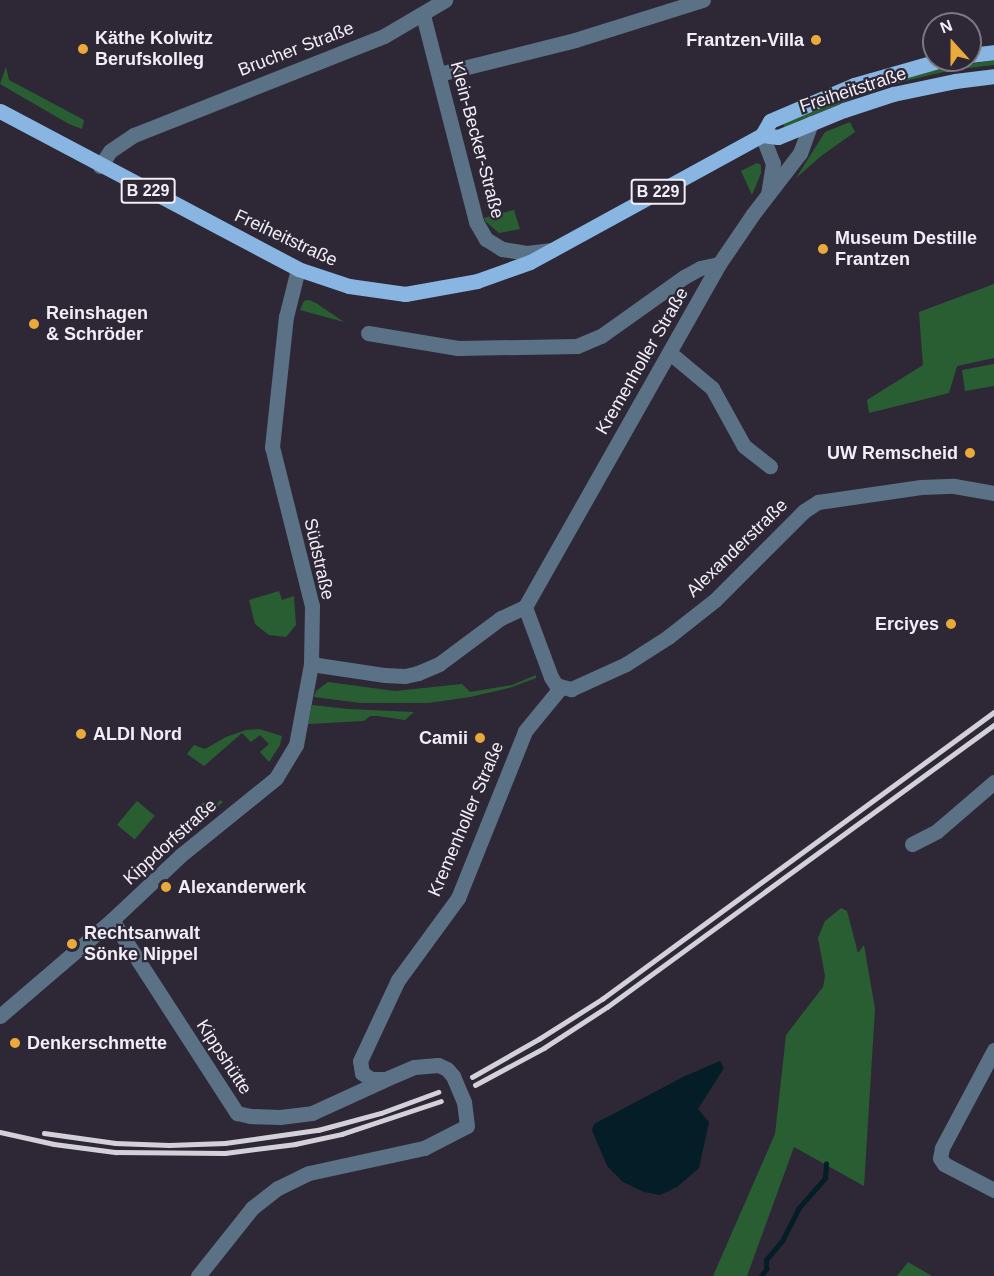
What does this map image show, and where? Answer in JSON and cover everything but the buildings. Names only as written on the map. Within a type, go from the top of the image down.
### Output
[{"type":"main road","name":"Freiheitstraße","points":[[0,111],[298,269],[348,286],[405,294],[477,281],[504,273],[555,250],[762,135],[770,121],[877,77],[922,65]]},
{"type":"main road","name":"Freiheitstraße","points":[[762,135],[778,137],[893,94],[954,81],[994,76]]},
{"type":"street","name":"Brucher Straße","points":[[100,166],[110,151],[134,135],[384,36],[445,0]]},
{"type":"street","points":[[439,74],[574,40],[703,0]]},
{"type":"street","name":"Klein-Becker-Straße","points":[[423,15],[476,222],[486,239],[502,249],[527,253],[555,250]]},
{"type":"street","name":"Kremenholler Straße","points":[[525,607],[719,264],[800,153],[811,123]]},
{"type":"street","points":[[762,135],[773,163],[768,194]]},
{"type":"street","points":[[368,333],[458,348],[577,346],[601,336],[692,272],[719,264]]},
{"type":"street","name":"Südstraße","points":[[298,269],[285,328],[272,447],[312,606],[311,664]]},
{"type":"street","points":[[670,353],[712,388],[744,446],[770,466]]},
{"type":"street","name":"Alexanderstraße","points":[[561,687],[571,689],[579,686],[626,664],[668,637],[715,600],[804,511],[818,502],[921,487],[954,486],[994,494]]},
{"type":"street","points":[[311,664],[385,675],[405,676],[418,673],[439,664],[501,618],[525,607],[551,677],[561,687]]},
{"type":"street","name":"Kippdorfstraße","points":[[0,1016],[112,920],[181,855],[276,778],[296,745],[311,664]]},
{"type":"street","name":"Kremenholler Straße","points":[[386,1079],[371,1079],[362,1073],[360,1061],[398,980],[458,898],[525,731],[561,687]]},
{"type":"street","points":[[912,844],[937,831],[994,782]]},
{"type":"street","name":"Kippshütte","points":[[112,920],[237,1113],[280,1117],[312,1113],[386,1079]]},
{"type":"street","points":[[994,1050],[942,1148],[940,1158],[944,1164],[994,1190]]},
{"type":"street","points":[[198,1276],[252,1208],[278,1188],[309,1173],[424,1148],[467,1126],[464,1102],[453,1076],[447,1069],[438,1065],[414,1067],[386,1079]]},
{"type":"green space","points":[[994,60],[994,65],[982,66],[982,62]]},
{"type":"green space","points":[[6,67],[9,80],[84,120],[82,129],[69,124],[0,84]]},
{"type":"green space","points":[[924,72],[943,72],[866,93],[784,127],[783,123],[859,91]]},
{"type":"green space","points":[[850,122],[855,132],[821,156],[796,178],[825,132]]},
{"type":"green space","points":[[757,163],[761,165],[761,173],[752,195],[741,171]]},
{"type":"green space","points":[[514,210],[520,229],[499,233],[484,218]]},
{"type":"green space","points":[[994,284],[994,358],[957,366],[949,393],[869,413],[867,400],[923,365],[919,312]]},
{"type":"green space","points":[[309,300],[344,322],[300,310],[304,301]]},
{"type":"green space","points":[[994,364],[994,386],[965,391],[962,370]]},
{"type":"green space","points":[[279,591],[282,600],[294,596],[296,625],[286,637],[269,635],[255,624],[249,600]]},
{"type":"green space","points":[[536,675],[536,678],[509,688],[428,703],[361,703],[314,697],[316,691],[328,682],[395,691],[462,684],[470,692],[512,685]]},
{"type":"green space","points":[[312,705],[414,712],[405,720],[370,716],[364,721],[308,724]]},
{"type":"green space","points":[[259,729],[282,736],[280,745],[269,762],[260,752],[269,744],[260,735],[251,742],[242,733],[204,766],[187,754],[194,745],[205,749],[226,737],[246,730]]},
{"type":"green space","points":[[220,800],[223,802],[161,854],[158,851],[174,830],[179,834],[187,823],[190,825],[203,802],[213,809]]},
{"type":"green space","points":[[137,801],[155,816],[135,840],[117,825]]},
{"type":"green space","points":[[841,908],[847,911],[858,953],[864,945],[875,1009],[864,1186],[794,1147],[747,1276],[713,1276],[775,1134],[786,1035],[823,987],[825,976],[818,938],[825,921]]},
{"type":"green space","points":[[908,1262],[932,1276],[897,1276]]},
{"type":"water","points":[[720,1061],[724,1068],[698,1109],[709,1122],[699,1168],[677,1187],[660,1195],[644,1192],[623,1182],[607,1166],[592,1130],[594,1124],[685,1076]]},
{"type":"waterway","points":[[761,1276],[766,1269],[766,1260],[782,1241],[798,1209],[825,1178],[826,1164]]},
{"type":"railway","points":[[472,1077],[539,1039],[602,999],[994,712]]},
{"type":"railway","points":[[475,1085],[544,1048],[607,1007],[994,725]]},
{"type":"railway","points":[[44,1133],[115,1143],[169,1145],[225,1143],[318,1130],[381,1113],[438,1092]]},
{"type":"railway","points":[[0,1132],[54,1144],[116,1152],[225,1153],[295,1144],[342,1134],[441,1101]]},
{"type":"place","name":"Frantzen-Villa","points":[[816,40]]},
{"type":"place","name":"Käthe Kolwitz Berufskolleg","points":[[83,49]]},
{"type":"place","name":"Museum Destille Frantzen","points":[[823,249]]},
{"type":"place","name":"Reinshagen & Schröder","points":[[34,324]]},
{"type":"place","name":"UW Remscheid","points":[[970,453]]},
{"type":"place","name":"Erciyes","points":[[951,624]]},
{"type":"place","name":"ALDI Nord","points":[[81,734]]},
{"type":"place","name":"Camii","points":[[480,738]]},
{"type":"place","name":"Alexanderwerk","points":[[166,887]]},
{"type":"place","name":"Rechtsanwalt Sönke Nippel","points":[[72,944]]},
{"type":"place","name":"Denkerschmette","points":[[15,1043]]}]
